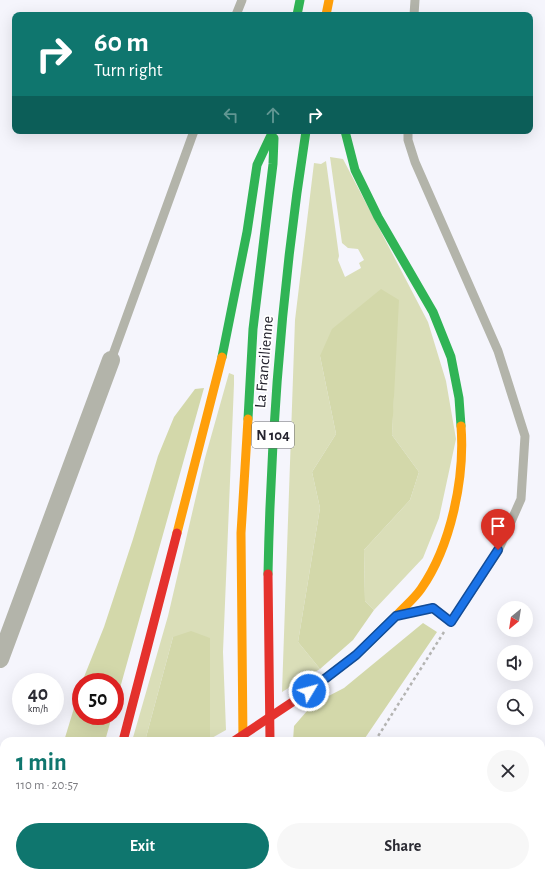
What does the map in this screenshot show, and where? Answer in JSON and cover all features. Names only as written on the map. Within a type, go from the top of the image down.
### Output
[{"type":"main road","points":[[298,12],[300,0]]},
{"type":"main road","points":[[327,12],[329,0]]},
{"type":"main road","points":[[124,737],[223,354],[247,232],[257,165],[272,134]]},
{"type":"main road","name":"La Francilienne","points":[[243,737],[241,533],[253,330],[273,164],[274,134]]},
{"type":"main road","name":"La Francilienne","points":[[270,737],[267,656],[268,542],[274,410],[287,267],[306,134]]},
{"type":"main road","points":[[240,737],[309,691],[356,655],[396,616],[421,589],[442,549],[453,511],[460,469],[462,438],[459,398],[451,357],[432,312],[378,217],[355,170],[346,134]]},
{"type":"street","points":[[0,659],[111,360]]},
{"type":"lane","points":[[237,12],[242,0]]},
{"type":"lane","points":[[414,12],[415,0]]},
{"type":"lane","points":[[111,360],[193,134]]},
{"type":"lane","points":[[396,616],[433,608],[451,622],[498,550],[521,499],[525,436],[498,351],[415,162],[408,140],[408,134]]},
{"type":"path","points":[[378,737],[451,622]]},
{"type":"green space","points":[[330,157],[343,159],[428,322],[446,381],[456,439],[439,518],[423,558],[374,610],[365,601],[364,550],[410,500],[419,472],[392,435],[394,386],[320,356],[336,434],[312,472],[320,508],[298,642],[320,669],[282,692],[295,320],[314,163],[321,164],[326,161],[339,256],[338,260],[345,277],[361,268],[359,263],[364,260],[358,249],[348,248],[342,243]]},
{"type":"green space","points":[[381,289],[399,300],[392,435],[419,472],[410,500],[364,550],[365,601],[374,610],[353,640],[320,669],[298,642],[320,508],[312,472],[336,434],[320,356],[332,329]]},
{"type":"green space","points":[[229,373],[234,375],[234,384],[223,652],[226,730],[214,737],[210,737],[210,638],[173,637],[146,737],[133,737],[168,616],[205,458]]},
{"type":"green space","points":[[204,388],[124,674],[86,673],[104,627],[158,456],[174,417],[195,389]]},
{"type":"green space","points":[[423,623],[437,632],[366,737],[293,737],[294,726],[313,704],[344,688]]},
{"type":"green space","points":[[191,631],[210,638],[210,737],[146,737],[173,637]]},
{"type":"green space","points":[[72,715],[72,725],[109,725],[106,737],[65,737]]},
{"type":"traffic: fast","points":[[298,12],[300,0]]},
{"type":"traffic: fast","points":[[222,357],[247,232],[257,165],[272,134]]},
{"type":"traffic: fast","points":[[268,574],[275,407],[291,241],[306,134]]},
{"type":"traffic: fast","points":[[346,134],[355,170],[378,217],[433,312],[451,357],[459,398],[461,426]]},
{"type":"traffic: fast","points":[[248,419],[253,329],[273,164],[274,138]]},
{"type":"traffic: fast","points":[[309,691],[356,655],[396,616]]},
{"type":"traffic: slow","points":[[327,12],[329,0]]},
{"type":"traffic: slow","points":[[177,533],[222,357]]},
{"type":"traffic: slow","points":[[243,737],[241,533],[248,419]]},
{"type":"traffic: slow","points":[[396,616],[421,589],[431,572],[448,532],[454,511],[461,467],[461,426]]},
{"type":"traffic: jam","points":[[124,737],[177,533]]},
{"type":"traffic: jam","points":[[268,574],[270,737]]},
{"type":"traffic: jam","points":[[240,737],[309,691]]},
{"type":"route","points":[[309,691],[356,655],[396,616],[433,608],[451,622],[498,550]]}]
